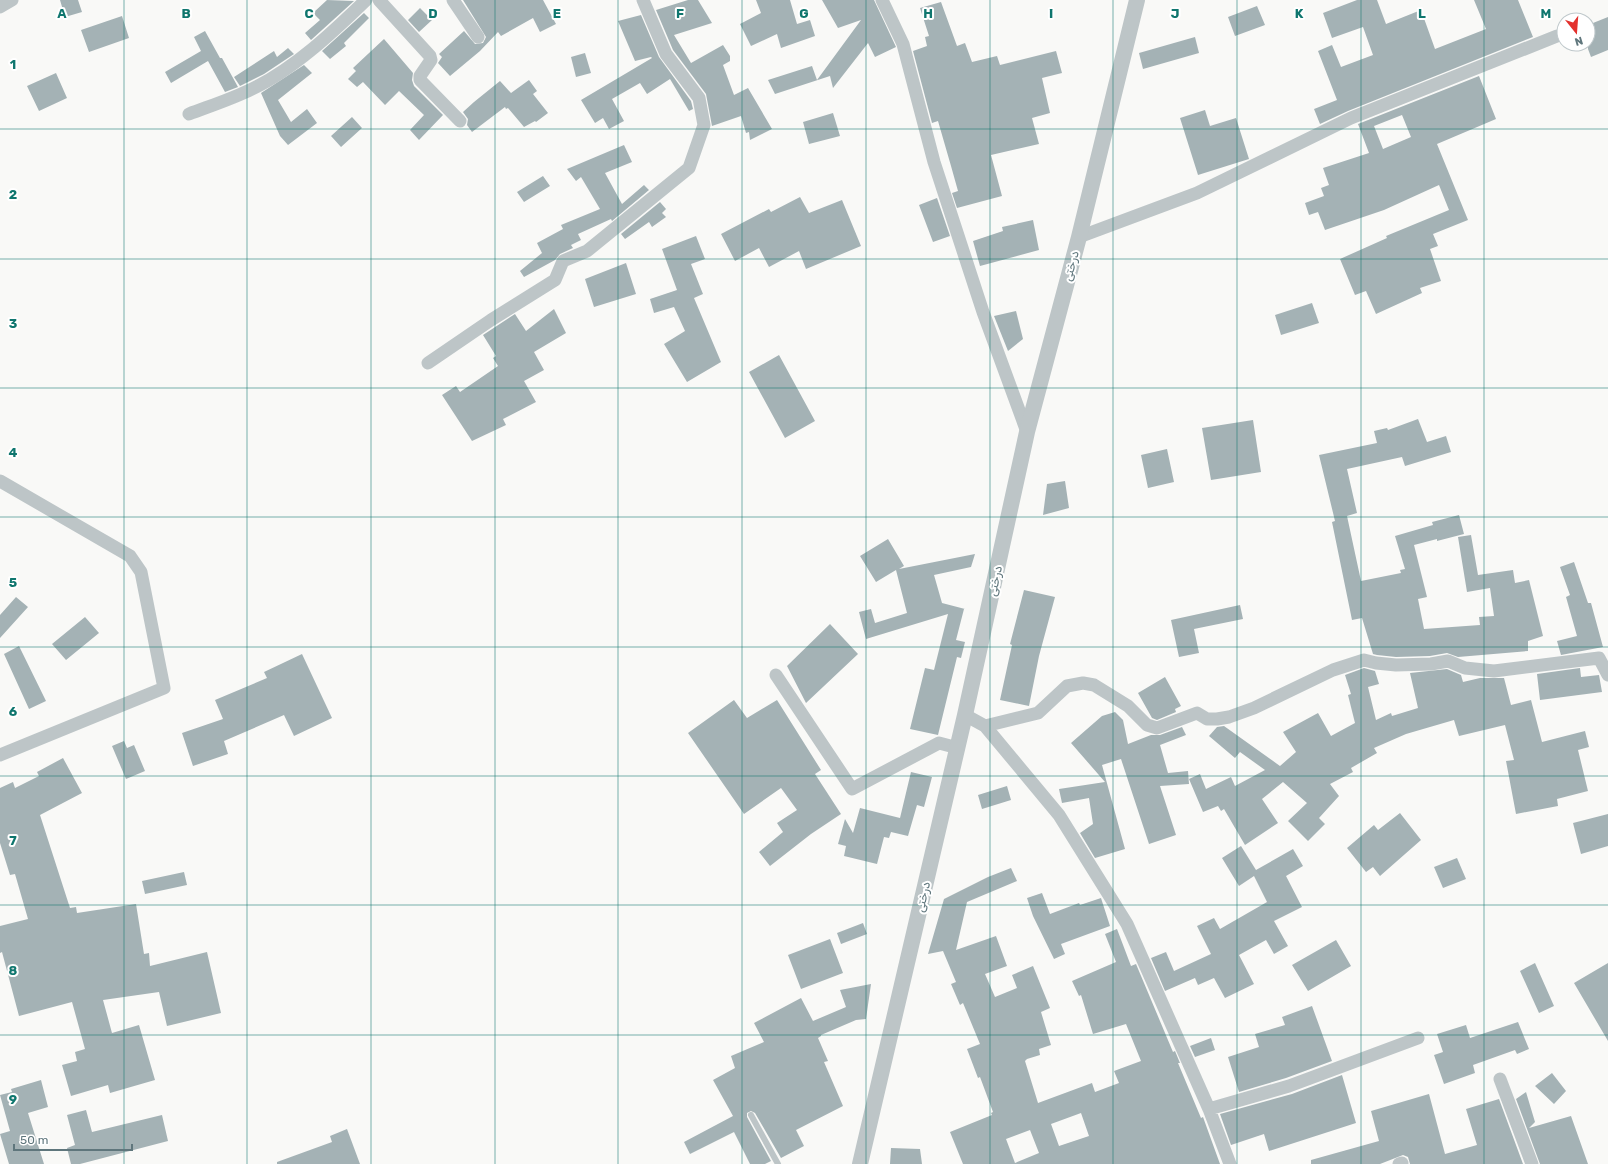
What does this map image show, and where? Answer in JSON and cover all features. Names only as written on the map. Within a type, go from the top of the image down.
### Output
[{"type":"street","points":[[0,7],[12,0]]},
{"type":"street","points":[[189,114],[253,88],[290,65],[334,31],[366,0]]},
{"type":"street","points":[[379,0],[430,56],[431,60],[420,76],[420,80],[460,120]]},
{"type":"street","points":[[453,0],[478,37]]},
{"type":"street","points":[[428,363],[491,320],[555,280],[563,261],[587,251],[689,168],[704,125],[699,98],[666,54],[643,0]]},
{"type":"street","points":[[882,0],[903,44],[934,162],[983,312],[1027,432]]},
{"type":"street","name":"درختی","points":[[860,1164],[958,748],[1027,432],[1079,237],[1138,0]]},
{"type":"street","points":[[1079,237],[1197,193],[1350,118],[1556,36]]},
{"type":"street","points":[[0,481],[130,556],[141,572],[164,688],[0,755]]},
{"type":"street","points":[[985,726],[1038,713],[1067,686],[1083,683],[1094,685],[1128,706],[1147,725],[1157,728],[1197,714],[1207,719],[1217,719],[1254,708],[1333,670],[1364,660],[1376,663],[1396,664],[1431,664],[1448,661],[1465,668],[1494,671],[1599,658],[1608,675]]},
{"type":"street","points":[[776,675],[852,790],[939,744],[958,748]]},
{"type":"street","points":[[965,715],[985,726],[1059,815],[1127,924],[1208,1109],[1230,1164]]},
{"type":"street","points":[[1208,1109],[1289,1086],[1418,1038]]},
{"type":"street","points":[[1500,1079],[1532,1164]]},
{"type":"lane","points":[[751,1115],[778,1164]]},
{"type":"building","points":[[60,0],[78,0],[82,12],[65,17]]},
{"type":"building","points":[[327,0],[354,1],[311,40],[305,33],[320,20],[313,13]]},
{"type":"building","points":[[463,0],[543,0],[556,24],[540,32],[533,18],[501,36],[498,32],[480,51],[450,76],[438,63],[442,57],[439,54],[464,31],[475,44],[483,43],[486,37]]},
{"type":"building","points":[[688,0],[698,0],[712,23],[674,35],[691,63],[723,45],[730,56],[730,61],[723,65],[734,95],[748,88],[772,129],[750,140],[749,132],[746,133],[741,116],[712,126],[706,94],[673,50],[656,10]]},
{"type":"building","points":[[756,0],[790,0],[797,24],[810,20],[815,36],[781,48],[777,34],[751,46],[740,24],[761,13]]},
{"type":"building","points":[[822,0],[874,0],[896,47],[875,57],[868,43],[833,88],[830,76],[775,94],[768,80],[812,66],[817,80],[861,20],[838,28]]},
{"type":"building","points":[[1357,0],[1377,0],[1386,24],[1421,10],[1435,49],[1486,29],[1474,0],[1518,0],[1533,37],[1348,111],[1320,124],[1314,109],[1337,100],[1318,51],[1332,45],[1341,67],[1373,55],[1363,27],[1332,38],[1323,13]]},
{"type":"building","points":[[941,2],[957,46],[965,43],[972,62],[997,56],[1000,65],[1056,51],[1062,73],[1042,78],[1050,113],[1032,118],[1039,144],[991,155],[1002,196],[957,208],[952,193],[958,191],[951,166],[938,121],[932,123],[913,51],[927,46],[925,37],[929,36],[920,8]]},
{"type":"building","points":[[1257,6],[1265,25],[1235,36],[1228,17]]},
{"type":"building","points":[[420,8],[432,20],[419,32],[408,20]]},
{"type":"building","points":[[364,13],[369,18],[344,43],[346,46],[330,59],[322,51]]},
{"type":"building","points":[[641,15],[659,57],[691,101],[693,109],[689,111],[670,79],[647,94],[640,83],[612,99],[624,121],[609,129],[603,118],[595,123],[581,100],[652,58],[635,61],[618,21]]},
{"type":"building","points":[[122,16],[129,38],[89,52],[81,30]]},
{"type":"building","points":[[1608,17],[1608,50],[1591,57],[1589,52],[1596,52],[1596,22]]},
{"type":"building","points":[[205,31],[238,87],[225,92],[208,61],[171,83],[165,72],[201,51],[194,37]]},
{"type":"building","points":[[1195,37],[1199,53],[1143,69],[1139,53]]},
{"type":"building","points":[[384,39],[413,73],[412,80],[414,86],[443,115],[419,140],[410,130],[424,115],[399,91],[385,105],[363,82],[357,87],[348,79],[356,71],[353,68]]},
{"type":"building","points":[[288,48],[294,54],[264,74],[240,86],[234,77],[274,51],[277,57]]},
{"type":"building","points":[[585,53],[591,73],[576,77],[571,57]]},
{"type":"building","points":[[304,65],[312,73],[278,100],[291,122],[307,109],[317,123],[288,145],[280,136],[261,93]]},
{"type":"building","points":[[56,73],[67,98],[39,111],[27,86]]},
{"type":"building","points":[[1479,76],[1496,119],[1437,144],[1468,220],[1433,234],[1438,246],[1430,249],[1441,281],[1420,288],[1422,293],[1376,314],[1366,291],[1355,295],[1340,259],[1387,238],[1386,236],[1449,210],[1439,185],[1384,210],[1325,230],[1318,212],[1309,215],[1305,203],[1324,196],[1321,188],[1329,185],[1323,168],[1369,153],[1358,124]],"holes":[[[1402,115],[1411,137],[1383,149],[1374,126]]]},
{"type":"building","points":[[529,80],[537,91],[533,94],[548,113],[536,122],[535,121],[524,127],[508,108],[506,109],[505,107],[472,132],[467,125],[468,119],[463,112],[500,81],[511,93]]},
{"type":"building","points":[[1205,110],[1210,126],[1236,118],[1249,159],[1198,175],[1180,118]]},
{"type":"building","points":[[833,113],[840,136],[809,144],[803,122]]},
{"type":"building","points":[[352,117],[362,128],[341,147],[331,136]]},
{"type":"building","points":[[624,145],[632,162],[605,173],[622,204],[644,185],[649,190],[612,221],[611,219],[578,234],[581,240],[571,245],[573,248],[560,254],[555,260],[524,277],[520,271],[542,253],[537,243],[563,229],[561,225],[600,209],[581,177],[576,181],[567,169]]},
{"type":"building","points":[[543,176],[550,186],[524,202],[517,192]]},
{"type":"building","points":[[800,197],[809,213],[842,200],[861,246],[806,269],[799,251],[769,267],[759,248],[735,261],[721,234],[769,209],[771,212]]},
{"type":"building","points":[[937,198],[950,236],[933,242],[919,205]]},
{"type":"building","points":[[660,202],[666,209],[662,213],[666,217],[652,227],[649,222],[625,239],[621,234]]},
{"type":"building","points":[[1033,220],[1039,250],[980,266],[973,241],[1003,231],[1002,227]]},
{"type":"building","points":[[696,236],[705,259],[691,264],[703,294],[694,298],[721,362],[687,382],[664,344],[685,331],[674,307],[654,313],[650,299],[677,290],[662,249]]},
{"type":"building","points":[[626,263],[636,294],[594,307],[585,279]]},
{"type":"building","points":[[1312,303],[1319,323],[1281,335],[1275,315]]},
{"type":"building","points":[[554,309],[566,333],[534,352],[544,370],[524,381],[536,402],[503,419],[506,425],[472,441],[442,395],[456,386],[460,392],[498,366],[493,358],[496,356],[483,335],[515,314],[526,331]]},
{"type":"building","points":[[1016,311],[1023,339],[1008,351],[994,316]]},
{"type":"building","points":[[779,355],[815,421],[785,438],[749,372]]},
{"type":"building","points":[[1418,419],[1427,442],[1446,436],[1451,452],[1405,466],[1402,457],[1347,469],[1357,513],[1347,516],[1361,581],[1401,573],[1400,570],[1405,569],[1395,536],[1433,525],[1432,522],[1459,515],[1464,534],[1414,545],[1427,597],[1418,599],[1424,629],[1480,625],[1479,617],[1494,616],[1490,588],[1467,592],[1458,537],[1471,535],[1478,575],[1513,570],[1515,583],[1529,580],[1543,636],[1528,641],[1528,651],[1458,657],[1447,653],[1430,656],[1396,657],[1377,655],[1373,654],[1362,618],[1352,620],[1332,522],[1335,521],[1319,455],[1377,443],[1374,431],[1387,428],[1388,430]]},
{"type":"building","points":[[1253,420],[1261,472],[1211,480],[1202,428]]},
{"type":"building","points":[[1167,449],[1174,482],[1148,488],[1141,455]]},
{"type":"building","points":[[1065,481],[1069,508],[1043,515],[1047,484]]},
{"type":"building","points":[[888,539],[904,566],[899,569],[975,554],[971,567],[934,575],[942,603],[965,609],[956,640],[965,642],[961,658],[957,657],[938,735],[910,729],[925,668],[934,670],[948,614],[866,639],[859,612],[871,609],[875,623],[907,613],[896,570],[876,582],[860,556]]},
{"type":"building","points":[[1574,562],[1588,603],[1591,603],[1603,647],[1561,655],[1557,641],[1577,636],[1566,597],[1570,595],[1560,567]]},
{"type":"building","points":[[1024,590],[1055,597],[1039,656],[1029,706],[1000,700],[1012,645],[1010,644]]},
{"type":"building","points":[[16,597],[28,607],[0,638],[0,615]]},
{"type":"building","points":[[1240,605],[1243,619],[1194,629],[1199,653],[1179,657],[1171,620]]},
{"type":"building","points":[[85,617],[99,633],[66,660],[52,644]]},
{"type":"building","points":[[830,624],[858,654],[806,703],[787,666]]},
{"type":"building","points":[[19,646],[46,701],[29,709],[4,654]]},
{"type":"building","points":[[302,654],[332,718],[294,736],[284,715],[224,741],[228,754],[193,766],[182,733],[223,719],[215,700],[267,678],[264,672]]},
{"type":"building","points":[[1364,668],[1375,671],[1379,684],[1368,687],[1376,720],[1391,713],[1392,716],[1418,708],[1410,673],[1447,669],[1461,675],[1463,682],[1480,678],[1504,678],[1511,705],[1531,700],[1542,742],[1585,731],[1589,747],[1578,750],[1588,791],[1557,799],[1558,806],[1516,814],[1506,761],[1514,760],[1505,725],[1459,736],[1454,720],[1406,734],[1374,748],[1377,753],[1351,768],[1353,772],[1330,784],[1339,796],[1319,818],[1325,824],[1308,841],[1288,821],[1307,803],[1283,782],[1262,799],[1278,823],[1245,845],[1224,809],[1221,811],[1218,806],[1203,812],[1189,779],[1200,774],[1206,789],[1231,777],[1235,786],[1265,770],[1240,752],[1235,758],[1209,736],[1217,727],[1224,726],[1280,766],[1296,752],[1283,732],[1318,713],[1331,736],[1355,723],[1348,695],[1351,694],[1345,675]]},
{"type":"building","points":[[1580,668],[1581,677],[1599,675],[1602,692],[1540,700],[1537,674]]},
{"type":"building","points":[[1165,677],[1181,706],[1175,709],[1176,712],[1157,720],[1152,718],[1138,693]]},
{"type":"building","points":[[734,700],[747,718],[777,700],[821,770],[815,774],[841,814],[811,834],[770,866],[759,852],[783,832],[777,823],[797,810],[781,788],[744,814],[688,733]]},
{"type":"building","points":[[1115,712],[1123,720],[1128,744],[1151,735],[1160,735],[1182,727],[1186,735],[1160,745],[1168,773],[1188,771],[1189,784],[1160,786],[1176,835],[1149,844],[1121,759],[1102,765],[1125,849],[1095,858],[1080,833],[1093,824],[1089,798],[1062,803],[1059,789],[1105,782],[1071,743],[1102,716]]},
{"type":"building","points":[[124,741],[127,748],[134,745],[145,771],[126,779],[112,746]]},
{"type":"building","points":[[63,758],[82,793],[40,815],[70,908],[76,907],[77,913],[136,904],[144,954],[149,953],[150,966],[207,952],[221,1013],[167,1026],[159,992],[103,1000],[112,1033],[139,1025],[155,1080],[110,1093],[108,1085],[71,1096],[62,1065],[77,1061],[75,1052],[85,1049],[72,1002],[19,1016],[2,952],[0,953],[0,926],[28,919],[15,874],[10,875],[0,843],[0,788],[13,782],[15,788],[39,776],[37,772]]},
{"type":"building","points":[[911,772],[932,777],[924,807],[917,805],[908,836],[891,832],[889,838],[884,837],[877,864],[844,856],[846,846],[838,844],[845,819],[853,833],[860,808],[900,818]]},
{"type":"building","points":[[1007,786],[1011,800],[982,809],[978,795]]},
{"type":"building","points":[[1400,813],[1421,840],[1380,876],[1373,867],[1366,872],[1347,848],[1374,825],[1378,830]]},
{"type":"building","points":[[1608,814],[1608,846],[1581,854],[1573,823]]},
{"type":"building","points":[[1241,846],[1256,870],[1293,849],[1303,866],[1286,876],[1302,907],[1274,921],[1288,946],[1274,954],[1266,940],[1239,955],[1254,984],[1225,998],[1214,978],[1198,985],[1195,978],[1165,991],[1151,958],[1166,952],[1174,971],[1211,954],[1197,926],[1214,918],[1220,929],[1267,902],[1254,876],[1239,886],[1222,858]]},
{"type":"building","points":[[1457,858],[1466,879],[1443,888],[1434,867]]},
{"type":"building","points":[[1011,868],[1017,881],[967,902],[956,950],[996,936],[1007,966],[985,974],[995,997],[1017,988],[1012,975],[1033,966],[1050,1008],[1041,1012],[1051,1045],[1039,1049],[1040,1055],[1025,1061],[1038,1103],[1092,1083],[1095,1092],[1119,1083],[1114,1071],[1141,1061],[1126,1024],[1093,1034],[1081,995],[1079,996],[1072,981],[1116,962],[1105,934],[1117,929],[1131,966],[1136,964],[1173,1052],[1175,1051],[1180,1063],[1178,1063],[1201,1118],[1203,1117],[1220,1164],[963,1164],[950,1132],[992,1115],[991,1113],[993,1112],[980,1077],[978,1078],[967,1049],[980,1044],[963,1003],[960,1005],[951,984],[956,982],[943,951],[928,954],[944,899],[988,877]],"holes":[[[1081,1113],[1089,1136],[1059,1146],[1051,1124]],[[1030,1130],[1039,1153],[1015,1163],[1006,1139]]]},
{"type":"building","points":[[184,872],[187,885],[145,894],[142,881]]},
{"type":"building","points":[[1042,893],[1050,914],[1079,903],[1080,905],[1101,898],[1110,926],[1061,944],[1065,954],[1054,959],[1033,916],[1027,898]]},
{"type":"building","points":[[863,923],[867,934],[841,944],[837,933]]},
{"type":"building","points":[[830,939],[843,973],[801,989],[788,955]]},
{"type":"building","points":[[1336,940],[1351,966],[1308,991],[1292,965]]},
{"type":"building","points":[[1535,963],[1554,1006],[1539,1013],[1520,971]]},
{"type":"building","points":[[1608,963],[1608,1041],[1574,983]]},
{"type":"building","points":[[871,984],[866,1019],[856,1020],[821,1035],[818,1038],[828,1061],[824,1062],[843,1106],[796,1130],[804,1146],[781,1158],[755,1113],[751,1111],[747,1113],[747,1117],[771,1161],[765,1164],[750,1164],[734,1132],[690,1154],[684,1142],[733,1116],[713,1080],[735,1068],[731,1056],[764,1042],[754,1023],[801,998],[813,1021],[846,1007],[840,990]]},
{"type":"building","points":[[1312,1006],[1332,1061],[1286,1078],[1239,1092],[1228,1057],[1259,1047],[1255,1034],[1285,1025],[1282,1017]]},
{"type":"building","points":[[1518,1022],[1529,1049],[1517,1054],[1515,1050],[1473,1065],[1475,1073],[1444,1084],[1434,1055],[1443,1052],[1437,1034],[1466,1025],[1470,1038]]},
{"type":"building","points":[[1211,1038],[1215,1050],[1195,1057],[1190,1046]]},
{"type":"building","points":[[1552,1073],[1566,1091],[1554,1104],[1535,1086]]},
{"type":"building","points":[[1342,1075],[1356,1123],[1269,1151],[1264,1134],[1231,1145],[1220,1114],[1292,1094]]},
{"type":"building","points":[[41,1080],[48,1107],[28,1113],[44,1164],[9,1164],[0,1134],[10,1131],[0,1095],[12,1092],[11,1089]]},
{"type":"building","points":[[1526,1092],[1535,1122],[1529,1128],[1571,1116],[1588,1164],[1540,1164],[1516,1099]]},
{"type":"building","points":[[1429,1094],[1445,1154],[1477,1145],[1466,1109],[1499,1099],[1523,1164],[1410,1164],[1408,1157],[1403,1155],[1380,1164],[1311,1164],[1311,1160],[1379,1141],[1371,1111]]},
{"type":"building","points":[[86,1110],[92,1132],[162,1115],[168,1141],[80,1164],[71,1164],[67,1148],[75,1145],[67,1115]]},
{"type":"building","points":[[347,1129],[360,1164],[277,1164],[277,1162],[332,1142],[330,1136]]},
{"type":"building","points":[[891,1148],[920,1149],[922,1164],[890,1164]]}]
